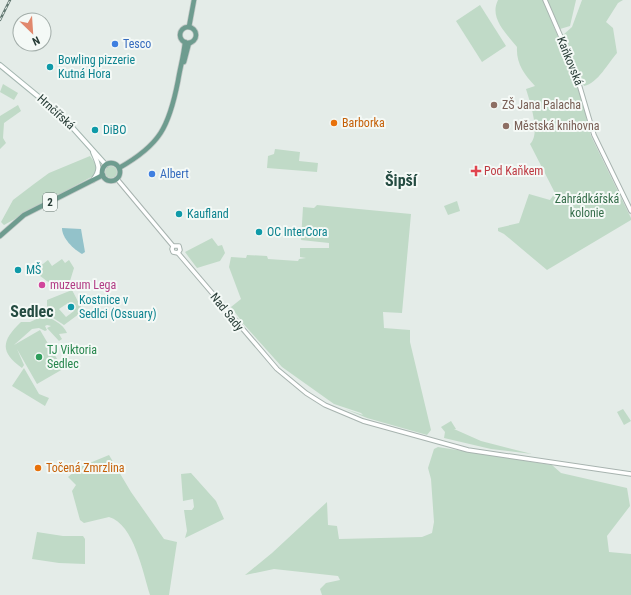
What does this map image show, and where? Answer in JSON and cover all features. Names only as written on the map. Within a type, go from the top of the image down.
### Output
[{"type":"main road","points":[[189,27],[194,0]]},
{"type":"main road","points":[[189,27],[193,29],[196,35],[194,40],[187,42],[181,38],[180,33],[184,28],[189,27]]},
{"type":"main road","points":[[118,168],[141,154],[158,138],[169,119],[177,91],[187,42]]},
{"type":"main road","name":"Hrnčířská","points":[[0,65],[62,116],[106,165]]},
{"type":"main road","points":[[92,148],[99,168],[98,174],[92,181]]},
{"type":"main road","points":[[112,163],[118,168],[120,173],[117,179],[108,181],[103,175],[102,171],[106,165],[112,163]]},
{"type":"main road","name":"2","points":[[0,236],[24,215],[103,175]]},
{"type":"street","name":"Kaňkovská","points":[[545,0],[574,67],[594,135],[631,211]]},
{"type":"street","name":"Nad Sady","points":[[117,179],[173,246],[179,246],[180,250],[178,253],[277,369],[306,393],[325,405],[363,421],[468,450],[631,474]]},
{"type":"green space","name":"Zahrádkářská kolonie","points":[[498,0],[543,0],[579,88],[591,136],[631,218],[631,220],[547,270],[504,234],[498,231],[498,228],[519,223],[529,194],[550,200],[555,193],[530,144],[535,133],[535,126],[526,89],[535,86],[527,77],[519,63],[517,47],[504,31],[497,19],[496,7]]},
{"type":"green space","points":[[547,0],[576,0],[570,26],[560,29]]},
{"type":"green space","points":[[582,0],[623,0],[618,3],[606,22],[613,28],[617,53],[594,81],[584,86],[563,35],[572,27]]},
{"type":"green space","points":[[480,5],[506,46],[482,62],[456,21]]},
{"type":"green space","points":[[3,84],[18,93],[14,100],[0,92]]},
{"type":"green space","points":[[18,105],[21,111],[4,123],[3,138],[6,143],[0,149],[0,116]]},
{"type":"green space","points":[[275,149],[300,152],[299,161],[318,163],[317,172],[267,168],[268,156],[274,154]]},
{"type":"green space","points":[[90,156],[96,168],[93,176],[4,225],[1,222],[13,200],[34,184],[49,173]]},
{"type":"green space","points":[[109,166],[113,166],[117,172],[113,178],[109,178],[105,174],[105,170]]},
{"type":"green space","points":[[457,201],[460,211],[448,215],[444,206]]},
{"type":"green space","points":[[317,205],[411,214],[402,313],[383,312],[384,328],[410,330],[410,342],[431,430],[427,435],[367,418],[345,409],[363,415],[361,413],[334,404],[282,367],[230,309],[243,323],[231,307],[241,299],[229,267],[231,257],[246,258],[247,255],[267,256],[268,259],[298,261],[299,259],[306,258],[300,257],[300,248],[329,248],[329,243],[301,240],[303,207],[314,208]]},
{"type":"green space","points":[[212,238],[218,246],[222,245],[225,253],[220,261],[197,268],[185,252]]},
{"type":"green space","points":[[62,259],[65,263],[69,260],[74,268],[70,281],[65,284],[51,284],[34,271],[48,260],[52,266]]},
{"type":"green space","points":[[72,290],[83,311],[64,325],[47,314],[47,300]],"holes":[[[68,303],[70,306],[73,304],[75,306],[72,308],[74,311],[66,317],[59,309]]]},
{"type":"green space","points":[[43,316],[53,320],[63,327],[67,333],[59,334],[62,339],[59,341],[47,328],[51,326],[47,325],[45,326],[47,330],[45,331],[39,328],[32,329],[14,345],[40,330],[63,369],[37,384],[17,349],[24,365],[22,368],[10,357],[6,346],[10,335],[21,322],[30,322]]},
{"type":"green space","points":[[24,368],[39,394],[49,398],[45,406],[12,386]]},
{"type":"green space","points":[[623,409],[631,421],[624,425],[617,412]]},
{"type":"green space","points":[[451,421],[456,429],[454,429],[481,441],[532,454],[491,449],[444,438],[445,432],[441,427]]},
{"type":"green space","points":[[438,447],[552,465],[561,473],[627,488],[630,506],[607,536],[609,552],[631,554],[631,595],[322,595],[320,589],[326,583],[340,580],[338,576],[274,569],[245,575],[272,553],[327,502],[328,525],[337,526],[339,539],[422,537],[432,533],[434,522],[431,479],[428,468],[434,449]]},
{"type":"green space","points":[[109,455],[131,492],[164,539],[177,542],[169,595],[150,595],[141,562],[136,550],[125,529],[118,521],[109,517],[84,523],[80,520],[72,491],[76,485],[68,477],[80,467]]},
{"type":"green space","points":[[191,473],[216,501],[224,519],[185,538],[187,531],[184,510],[192,510],[194,507],[193,499],[183,501],[181,474]]},
{"type":"green space","points":[[37,532],[63,536],[83,536],[85,539],[85,564],[59,563],[32,559]]},
{"type":"water","points":[[62,228],[81,229],[85,252],[82,254],[72,246],[64,236]]},
{"type":"railway","points":[[0,20],[10,0]]},
{"type":"place","name":"Tesco","points":[[115,44]]},
{"type":"place","name":"Bowling pizzerie Kutná Hora","points":[[50,67]]},
{"type":"place","name":"ZŠ Jana Palacha","points":[[494,105]]},
{"type":"place","name":"Barborka","points":[[334,123]]},
{"type":"place","name":"Městská knihovna","points":[[506,126]]},
{"type":"place","name":"DiBO","points":[[95,130]]},
{"type":"place","name":"Pod Kaňkem","points":[[476,171]]},
{"type":"place","name":"Albert","points":[[152,174]]},
{"type":"place","name":"Kaufland","points":[[179,214]]},
{"type":"place","name":"OC InterCora","points":[[259,232]]},
{"type":"place","name":"MŠ","points":[[18,270]]},
{"type":"place","name":"muzeum Lega","points":[[42,285]]},
{"type":"place","name":"Kostnice v Sedlci (Ossuary)","points":[[71,307]]},
{"type":"place","name":"TJ Viktoria Sedlec","points":[[39,357]]},
{"type":"place","name":"Točená Zmrzlina","points":[[38,468]]},
{"type":"district","name":"Šipší","points":[[401,180]]},
{"type":"district","name":"Sedlec","points":[[32,311]]}]
